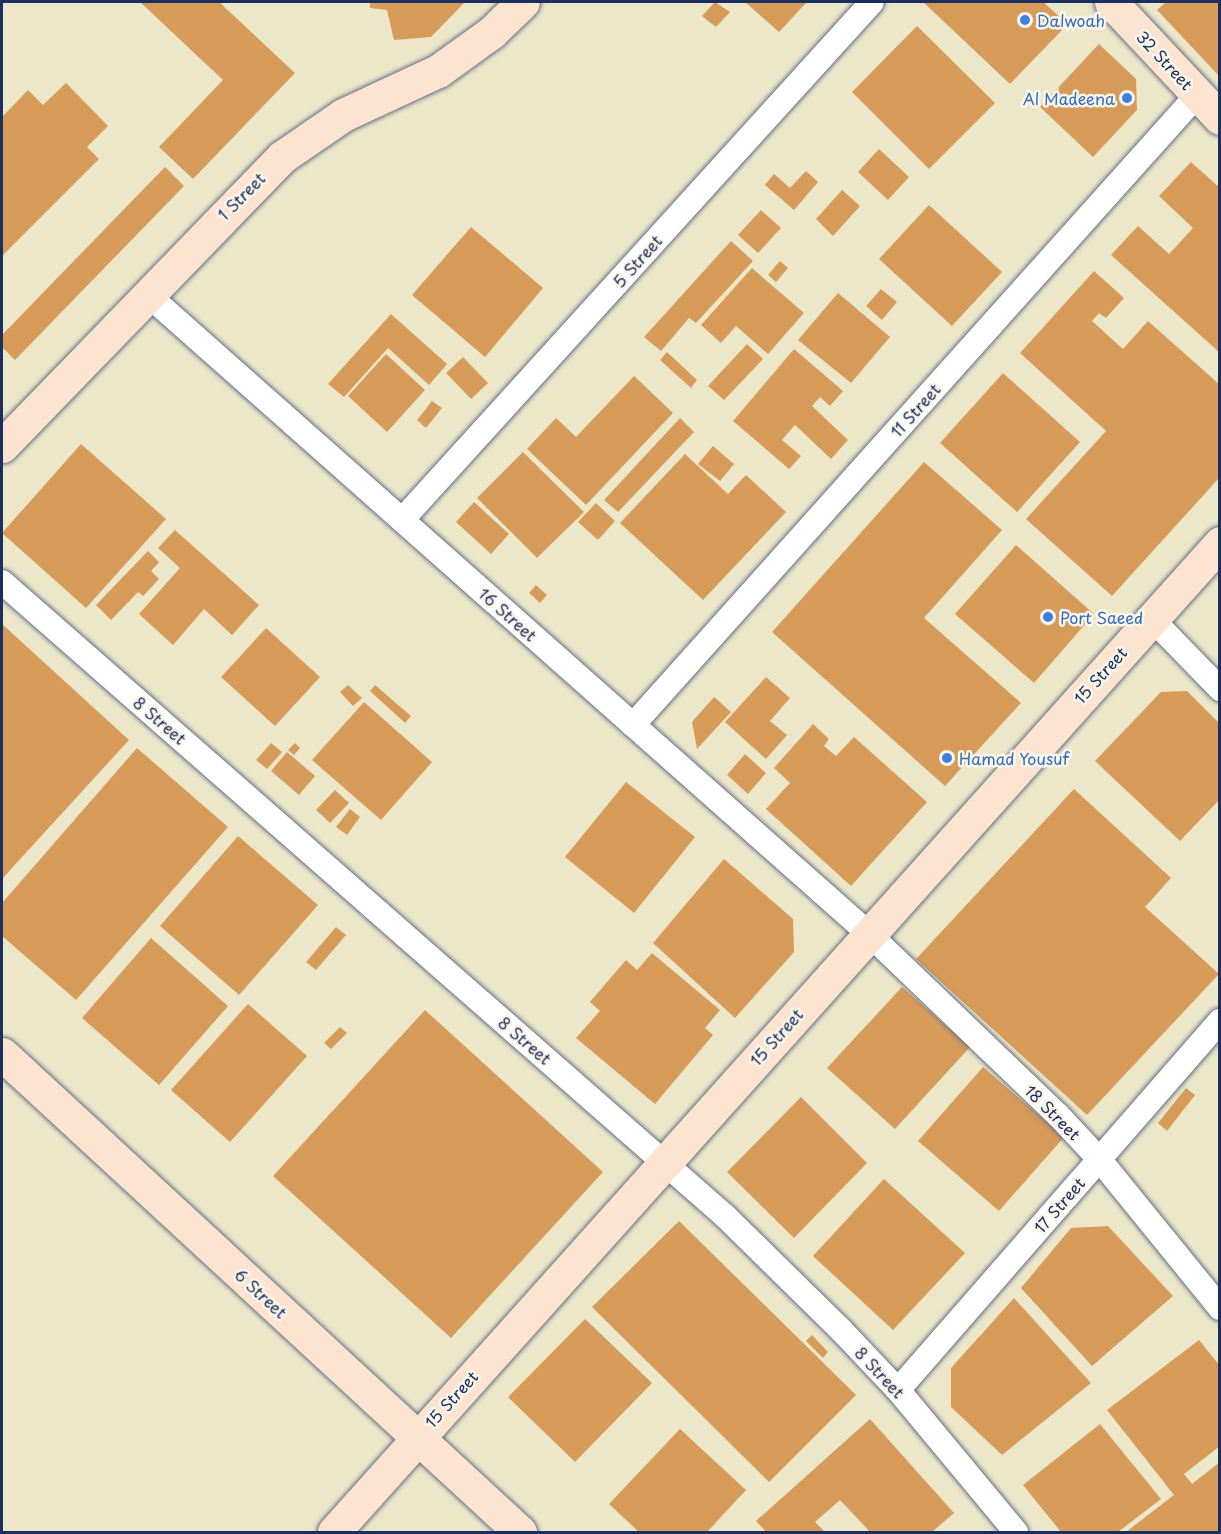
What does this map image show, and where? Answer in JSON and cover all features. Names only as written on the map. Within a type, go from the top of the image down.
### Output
[{"type":"street","name":"1 Street","points":[[2,446],[282,157],[343,115],[438,71],[492,32],[523,2]]},
{"type":"street","name":"5 Street","points":[[402,520],[872,2]]},
{"type":"street","name":"32 Street","points":[[1112,2],[1220,118]]},
{"type":"street","name":"11 Street","points":[[633,725],[1198,94]]},
{"type":"street","name":"16 Street","points":[[147,294],[869,934]]},
{"type":"street","name":"15 Street","points":[[334,1533],[664,1161],[1220,543]]},
{"type":"street","name":"8 Street","points":[[2,582],[664,1161],[784,1272],[898,1390],[1016,1533]]},
{"type":"street","points":[[1152,619],[1220,689]]},
{"type":"street","name":"18 Street","points":[[869,934],[1058,1115],[1099,1159],[1220,1308]]},
{"type":"street","name":"17 Street","points":[[898,1390],[1220,1021]]},
{"type":"street","name":"6 Street","points":[[2,1054],[418,1436],[520,1533]]},
{"type":"building","points":[[140,2],[219,2],[295,73],[193,179],[159,147],[223,80]]},
{"type":"building","points":[[370,2],[465,2],[431,37],[394,40],[387,10],[370,8]]},
{"type":"building","points":[[715,2],[730,12],[716,27],[702,16]]},
{"type":"building","points":[[745,2],[807,2],[779,32]]},
{"type":"building","points":[[923,2],[1043,2],[1068,24],[1010,84]]},
{"type":"building","points":[[1166,2],[1220,2],[1220,77],[1157,10]]},
{"type":"building","points":[[917,26],[995,103],[929,169],[852,92]]},
{"type":"building","points":[[1099,44],[1136,79],[1137,110],[1093,157],[1040,107]]},
{"type":"building","points":[[66,83],[108,126],[87,147],[99,159],[2,256],[2,117],[28,90],[43,105]]},
{"type":"building","points":[[879,149],[909,177],[888,200],[858,172]]},
{"type":"building","points":[[1191,162],[1220,188],[1220,353],[1111,255],[1138,226],[1169,254],[1193,228],[1159,196]]},
{"type":"building","points":[[165,167],[184,186],[15,360],[2,347],[2,335]]},
{"type":"building","points":[[806,171],[818,182],[794,210],[765,185],[774,174],[790,188]]},
{"type":"building","points":[[842,190],[860,206],[833,236],[816,219]]},
{"type":"building","points":[[929,205],[1002,272],[952,326],[879,259]]},
{"type":"building","points":[[761,210],[781,228],[758,253],[738,235]]},
{"type":"building","points":[[471,227],[543,288],[485,357],[412,295]]},
{"type":"building","points":[[731,241],[753,261],[696,323],[689,318],[661,351],[644,337]]},
{"type":"building","points":[[780,261],[788,268],[776,282],[768,275]]},
{"type":"building","points":[[752,268],[804,313],[768,354],[736,326],[721,343],[701,325]]},
{"type":"building","points":[[1094,271],[1124,298],[1106,318],[1099,313],[1092,321],[1123,349],[1148,321],[1220,385],[1220,477],[1112,596],[1026,519],[1106,431],[1020,353]]},
{"type":"building","points":[[881,289],[897,302],[882,320],[866,306]]},
{"type":"building","points":[[838,293],[890,337],[851,383],[798,340]]},
{"type":"building","points":[[391,314],[447,364],[429,385],[388,348],[344,397],[328,384]]},
{"type":"building","points":[[747,344],[763,359],[724,400],[708,386]]},
{"type":"building","points":[[794,349],[843,391],[830,406],[820,397],[812,406],[848,440],[831,459],[795,425],[782,440],[801,456],[789,469],[733,421]]},
{"type":"building","points":[[667,352],[697,380],[691,388],[660,360]]},
{"type":"building","points":[[386,354],[425,390],[387,432],[348,396]]},
{"type":"building","points":[[463,357],[488,383],[471,399],[446,373]]},
{"type":"building","points":[[1003,373],[1080,442],[1017,512],[940,443]]},
{"type":"building","points":[[634,376],[673,413],[586,505],[527,449],[556,418],[576,437]]},
{"type":"building","points":[[432,401],[442,408],[426,428],[417,420]]},
{"type":"building","points":[[680,418],[694,432],[618,512],[604,500]]},
{"type":"building","points":[[81,444],[166,519],[86,608],[2,533]]},
{"type":"building","points":[[713,446],[734,464],[720,481],[698,464]]},
{"type":"building","points":[[523,452],[584,512],[537,558],[477,498]]},
{"type":"building","points":[[685,454],[728,494],[746,475],[786,512],[703,600],[620,523]]},
{"type":"building","points":[[924,462],[1002,530],[924,618],[1021,703],[945,786],[772,632]]},
{"type":"building","points":[[474,502],[509,534],[491,554],[456,522]]},
{"type":"building","points":[[596,503],[615,521],[598,540],[578,522]]},
{"type":"building","points":[[175,530],[259,605],[232,635],[204,609],[173,645],[139,614],[180,568],[158,548]]},
{"type":"building","points":[[1016,545],[1094,614],[1034,683],[955,614]]},
{"type":"building","points":[[148,551],[159,562],[151,571],[159,579],[143,596],[138,592],[111,620],[96,605]]},
{"type":"building","points":[[536,585],[547,595],[540,603],[529,593]]},
{"type":"building","points":[[2,624],[129,740],[2,879]]},
{"type":"building","points":[[266,628],[320,677],[275,726],[221,677]]},
{"type":"building","points":[[766,677],[790,698],[770,721],[787,735],[766,759],[725,722]]},
{"type":"building","points":[[348,685],[362,698],[353,706],[340,692]]},
{"type":"building","points":[[375,685],[411,716],[405,723],[370,691]]},
{"type":"building","points":[[1187,691],[1220,724],[1220,799],[1180,841],[1095,761],[1161,692]]},
{"type":"building","points":[[714,697],[731,712],[697,749],[692,722]]},
{"type":"building","points":[[364,702],[432,762],[381,820],[312,760]]},
{"type":"building","points":[[813,724],[829,739],[824,746],[836,756],[854,737],[927,802],[851,886],[766,809],[790,783],[774,768]]},
{"type":"building","points":[[271,743],[282,752],[267,769],[256,760]]},
{"type":"building","points":[[295,743],[300,748],[294,755],[288,750]]},
{"type":"building","points":[[137,748],[228,827],[76,1000],[2,936],[2,903]]},
{"type":"building","points":[[287,752],[315,776],[299,795],[271,771]]},
{"type":"building","points":[[745,754],[766,773],[748,794],[727,775]]},
{"type":"building","points":[[626,782],[695,837],[634,913],[565,857]]},
{"type":"building","points":[[1074,789],[1171,878],[1145,907],[1219,974],[1087,1115],[916,959]]},
{"type":"building","points":[[335,790],[349,803],[330,823],[316,810]]},
{"type":"building","points":[[350,809],[360,817],[347,835],[336,827]]},
{"type":"building","points":[[238,836],[318,905],[239,995],[160,926]]},
{"type":"building","points":[[724,859],[793,919],[794,952],[735,1018],[653,943]]},
{"type":"building","points":[[336,927],[346,935],[316,970],[306,962]]},
{"type":"building","points":[[151,938],[228,1006],[159,1085],[82,1018]]},
{"type":"building","points":[[652,953],[720,1010],[705,1028],[713,1035],[655,1104],[576,1038],[600,1011],[590,1002],[626,960],[637,970]]},
{"type":"building","points":[[902,987],[970,1047],[895,1129],[827,1068]]},
{"type":"building","points":[[248,1004],[307,1056],[230,1142],[171,1090]]},
{"type":"building","points":[[425,1010],[603,1172],[451,1338],[273,1176]]},
{"type":"building","points":[[340,1027],[347,1033],[331,1049],[324,1043]]},
{"type":"building","points":[[983,1067],[1064,1137],[999,1211],[918,1141]]},
{"type":"building","points":[[1186,1088],[1195,1095],[1167,1131],[1158,1123]]},
{"type":"building","points":[[801,1097],[867,1163],[794,1238],[727,1172]]},
{"type":"building","points":[[884,1179],[965,1253],[893,1330],[813,1256]]},
{"type":"building","points":[[679,1221],[856,1395],[769,1482],[592,1307]]},
{"type":"building","points":[[1108,1226],[1173,1296],[1092,1366],[1021,1288],[1071,1228]]},
{"type":"building","points":[[1014,1298],[1091,1383],[1002,1455],[951,1407],[951,1368]]},
{"type":"building","points":[[585,1319],[652,1383],[575,1462],[508,1397]]},
{"type":"building","points":[[812,1335],[828,1352],[823,1358],[806,1341]]},
{"type":"building","points":[[1199,1340],[1220,1366],[1220,1446],[1184,1474],[1192,1484],[1220,1462],[1220,1532],[1126,1532],[1174,1495],[1107,1410]]},
{"type":"building","points":[[870,1419],[954,1513],[932,1532],[870,1532],[840,1500],[815,1522],[825,1532],[766,1532],[756,1521]]},
{"type":"building","points":[[1100,1424],[1161,1499],[1118,1532],[1061,1532],[1023,1485]]},
{"type":"building","points":[[680,1429],[746,1490],[707,1532],[639,1532],[609,1504]]},
{"type":"place","name":"Dalwoah","points":[[1025,20]]},
{"type":"place","name":"Al Madeena","points":[[1127,98]]},
{"type":"place","name":"Port Saeed","points":[[1048,617]]},
{"type":"place","name":"Hamad Yousuf","points":[[947,758]]}]
